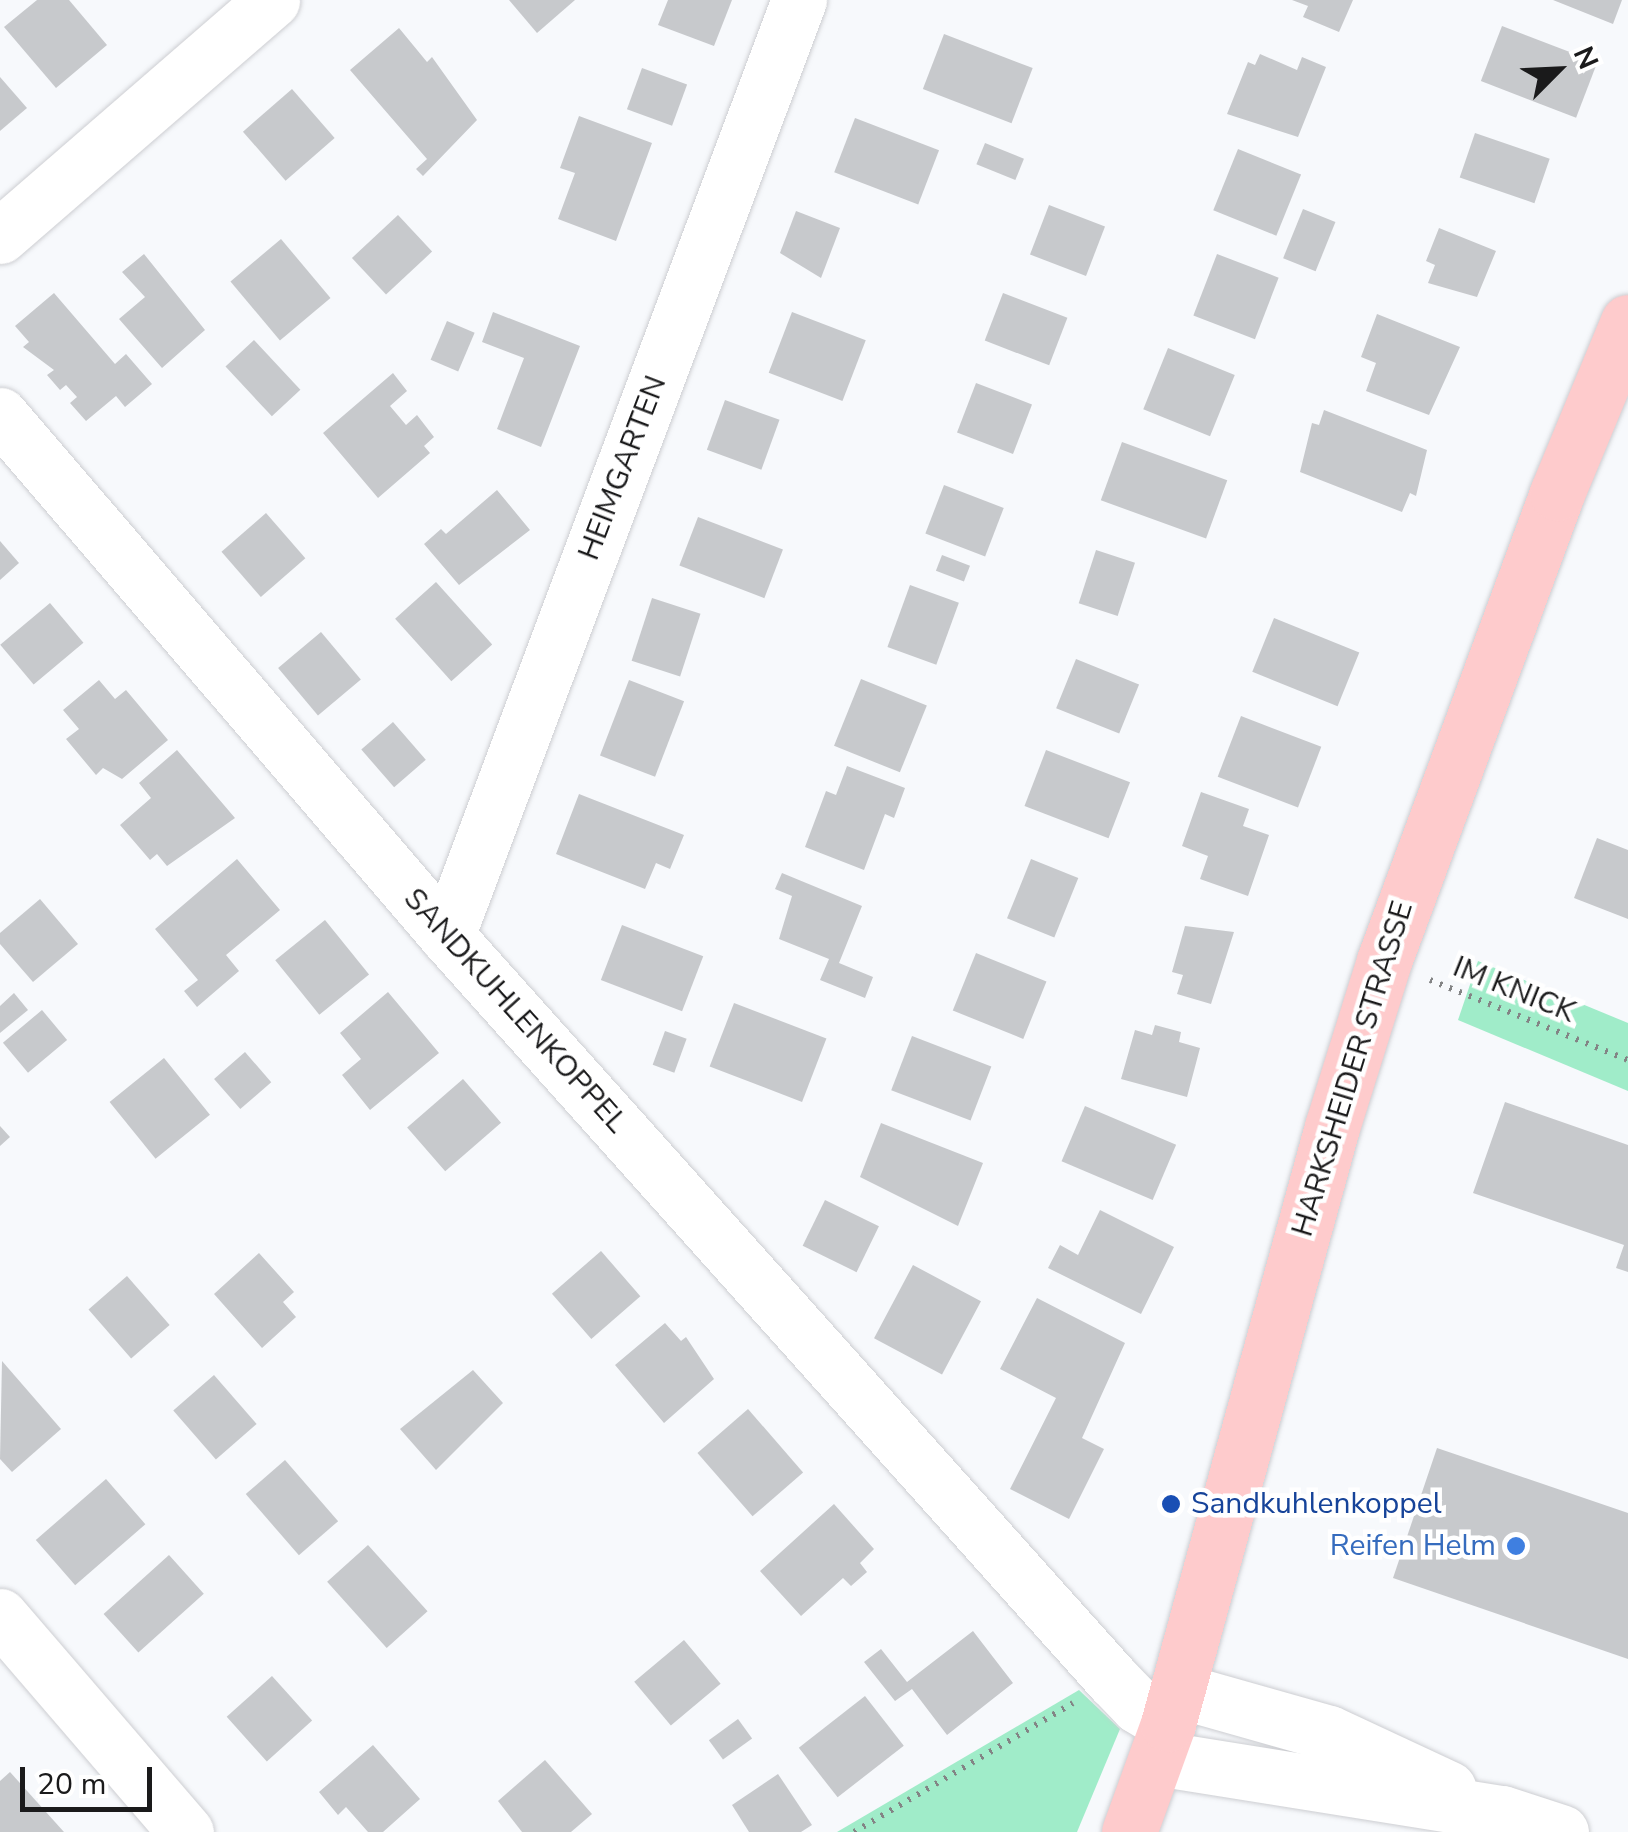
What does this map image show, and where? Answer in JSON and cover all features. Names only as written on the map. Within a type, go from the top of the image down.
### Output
[{"type":"main road","name":"HARKSHEIDER STRASSE","points":[[1129,1832],[1167,1724],[1384,961],[1557,493],[1628,322]]},
{"type":"street","points":[[0,236],[272,0]]},
{"type":"street","name":"HEIMGARTEN","points":[[447,936],[799,0]]},
{"type":"street","name":"SANDKUHLENKOPPEL","points":[[0,415],[447,936],[1138,1706],[1167,1724],[1329,1733],[1522,1823]]},
{"type":"street","points":[[0,1616],[186,1832]]},
{"type":"path","name":"IM KNICK","points":[[1384,961],[1628,1060]]},
{"type":"path","points":[[854,1832],[1113,1680]]},
{"type":"green space","points":[[1478,961],[1628,1023],[1628,1091],[1458,1020]]},
{"type":"green space","points":[[1079,1690],[1120,1729],[1077,1832],[837,1832]]},
{"type":"building","points":[[37,0],[69,0],[107,45],[56,88],[4,27]]},
{"type":"building","points":[[509,0],[575,0],[537,33]]},
{"type":"building","points":[[668,0],[732,0],[714,46],[658,25]]},
{"type":"building","points":[[1292,0],[1353,0],[1339,32],[1303,17],[1308,6]]},
{"type":"building","points":[[1553,0],[1622,0],[1613,24]]},
{"type":"building","points":[[1502,26],[1597,63],[1576,118],[1481,81]]},
{"type":"building","points":[[399,28],[427,62],[432,57],[477,120],[423,176],[416,169],[427,159],[350,70]]},
{"type":"building","points":[[944,34],[1033,68],[1012,123],[923,89]]},
{"type":"building","points":[[1260,54],[1297,70],[1302,57],[1326,67],[1298,137],[1227,114],[1248,62],[1255,65]]},
{"type":"building","points":[[642,68],[687,84],[672,126],[627,109]]},
{"type":"building","points":[[0,77],[27,108],[0,131]]},
{"type":"building","points":[[292,89],[335,138],[286,181],[243,132]]},
{"type":"building","points":[[579,116],[652,143],[616,241],[558,219],[575,173],[560,168]]},
{"type":"building","points":[[855,118],[939,150],[918,204],[834,172]]},
{"type":"building","points":[[1475,133],[1550,159],[1534,203],[1460,177]]},
{"type":"building","points":[[985,143],[1024,159],[1015,180],[976,164]]},
{"type":"building","points":[[1238,149],[1301,174],[1276,236],[1213,210]]},
{"type":"building","points":[[1049,205],[1105,227],[1086,276],[1030,254]]},
{"type":"building","points":[[1303,209],[1335,222],[1316,271],[1283,258]]},
{"type":"building","points":[[796,211],[840,228],[821,278],[780,253]]},
{"type":"building","points":[[398,215],[432,252],[386,295],[352,258]]},
{"type":"building","points":[[1439,228],[1496,251],[1477,297],[1428,283],[1435,265],[1426,261]]},
{"type":"building","points":[[281,239],[330,298],[280,340],[230,281]]},
{"type":"building","points":[[144,254],[205,330],[162,368],[119,319],[145,297],[122,272]]},
{"type":"building","points":[[1217,254],[1279,278],[1255,339],[1193,316]]},
{"type":"building","points":[[54,293],[115,364],[126,354],[152,384],[125,407],[116,396],[86,421],[70,403],[77,397],[66,385],[60,390],[47,375],[54,370],[23,347],[29,342],[15,326]]},
{"type":"building","points":[[1003,293],[1067,318],[1049,365],[985,341]]},
{"type":"building","points":[[493,312],[580,346],[541,447],[497,429],[524,358],[482,342]]},
{"type":"building","points":[[792,312],[866,340],[842,401],[769,373]]},
{"type":"building","points":[[1377,314],[1460,347],[1429,415],[1366,391],[1376,363],[1361,357]]},
{"type":"building","points":[[447,321],[475,333],[458,371],[431,360]]},
{"type":"building","points":[[254,340],[300,390],[272,416],[225,367]]},
{"type":"building","points":[[1168,348],[1235,375],[1210,436],[1143,409]]},
{"type":"building","points":[[393,373],[407,391],[390,406],[406,425],[417,415],[434,437],[424,446],[430,453],[378,498],[323,433]]},
{"type":"building","points":[[976,383],[1032,405],[1013,454],[957,432]]},
{"type":"building","points":[[725,400],[780,420],[761,470],[707,450]]},
{"type":"building","points":[[1324,410],[1427,450],[1416,496],[1410,493],[1402,512],[1300,472],[1312,423],[1319,425]]},
{"type":"building","points":[[1122,442],[1227,480],[1206,539],[1101,500]]},
{"type":"building","points":[[944,485],[1004,508],[985,556],[925,534]]},
{"type":"building","points":[[497,490],[530,530],[459,585],[424,544],[441,529],[446,534]]},
{"type":"building","points":[[266,513],[305,558],[261,597],[221,552]]},
{"type":"building","points":[[698,517],[783,550],[764,598],[679,566]]},
{"type":"building","points":[[0,541],[19,563],[0,580]]},
{"type":"building","points":[[1096,550],[1135,563],[1118,616],[1079,603]]},
{"type":"building","points":[[942,555],[970,566],[964,582],[936,571]]},
{"type":"building","points":[[436,582],[492,644],[451,681],[395,619]]},
{"type":"building","points":[[910,585],[959,603],[936,665],[887,647]]},
{"type":"building","points":[[652,598],[701,614],[680,677],[632,661]]},
{"type":"building","points":[[50,603],[83,643],[34,685],[0,645]]},
{"type":"building","points":[[1274,618],[1359,652],[1338,706],[1252,672]]},
{"type":"building","points":[[321,632],[361,679],[318,715],[278,668]]},
{"type":"building","points":[[1076,659],[1139,684],[1119,734],[1056,708]]},
{"type":"building","points":[[861,679],[927,706],[900,772],[834,746]]},
{"type":"building","points":[[99,680],[115,699],[126,690],[168,740],[122,779],[103,768],[96,775],[66,739],[79,729],[63,710]]},
{"type":"building","points":[[629,680],[684,701],[655,777],[600,756]]},
{"type":"building","points":[[1241,716],[1321,747],[1298,808],[1218,777]]},
{"type":"building","points":[[393,722],[426,760],[394,787],[361,750]]},
{"type":"building","points":[[177,750],[235,818],[167,866],[157,854],[150,860],[120,825],[151,798],[139,783]]},
{"type":"building","points":[[1046,750],[1130,782],[1109,838],[1024,806]]},
{"type":"building","points":[[847,766],[905,788],[894,818],[885,814],[864,870],[805,847],[826,791],[836,795]]},
{"type":"building","points":[[1201,792],[1249,809],[1243,826],[1269,835],[1248,896],[1200,879],[1208,856],[1182,846]]},
{"type":"building","points":[[579,794],[684,835],[670,869],[656,863],[645,889],[556,854]]},
{"type":"building","points":[[1597,838],[1628,850],[1628,919],[1574,898]]},
{"type":"building","points":[[237,859],[280,910],[226,955],[239,971],[197,1007],[184,991],[198,980],[155,929]]},
{"type":"building","points":[[1031,859],[1078,878],[1054,937],[1007,918]]},
{"type":"building","points":[[782,873],[862,906],[839,963],[873,977],[865,998],[820,980],[829,959],[779,939],[792,896],[775,889]]},
{"type":"building","points":[[40,899],[78,944],[33,982],[0,944],[0,933]]},
{"type":"building","points":[[325,920],[369,974],[319,1015],[275,960]]},
{"type":"building","points":[[622,925],[703,956],[682,1011],[601,980]]},
{"type":"building","points":[[1185,926],[1234,932],[1211,1004],[1177,994],[1183,975],[1172,972]]},
{"type":"building","points":[[976,953],[1046,981],[1023,1039],[953,1010]]},
{"type":"building","points":[[388,992],[439,1053],[370,1110],[342,1075],[361,1059],[340,1033]]},
{"type":"building","points":[[14,993],[28,1010],[0,1033],[0,1006]]},
{"type":"building","points":[[734,1003],[826,1038],[802,1102],[710,1066]]},
{"type":"building","points":[[42,1010],[67,1040],[28,1073],[3,1043]]},
{"type":"building","points":[[1155,1025],[1181,1032],[1179,1042],[1200,1048],[1187,1097],[1121,1079],[1135,1030],[1152,1035]]},
{"type":"building","points":[[665,1031],[687,1039],[674,1073],[653,1065]]},
{"type":"building","points":[[912,1036],[991,1066],[971,1121],[891,1090]]},
{"type":"building","points":[[245,1052],[271,1082],[240,1109],[214,1079]]},
{"type":"building","points":[[164,1058],[210,1115],[156,1159],[110,1102]]},
{"type":"building","points":[[463,1079],[501,1123],[445,1171],[407,1128]]},
{"type":"building","points":[[1505,1102],[1628,1145],[1628,1272],[1616,1268],[1624,1245],[1473,1193]]},
{"type":"building","points":[[1085,1106],[1176,1145],[1153,1200],[1062,1161]]},
{"type":"building","points":[[881,1123],[983,1163],[958,1226],[860,1177]]},
{"type":"building","points":[[0,1126],[10,1137],[0,1146]]},
{"type":"building","points":[[825,1200],[879,1226],[857,1272],[803,1246]]},
{"type":"building","points":[[1100,1210],[1174,1247],[1141,1314],[1048,1268],[1060,1245],[1078,1255]]},
{"type":"building","points":[[601,1251],[640,1296],[591,1339],[552,1294]]},
{"type":"building","points":[[259,1253],[294,1292],[283,1302],[296,1317],[262,1348],[214,1294]]},
{"type":"building","points":[[913,1265],[981,1301],[942,1374],[874,1338]]},
{"type":"building","points":[[127,1276],[170,1325],[131,1359],[89,1309]]},
{"type":"building","points":[[1037,1298],[1125,1343],[1082,1438],[1104,1449],[1069,1519],[1010,1489],[1056,1398],[1000,1369]]},
{"type":"building","points":[[665,1323],[681,1341],[686,1337],[714,1379],[664,1423],[615,1365]]},
{"type":"building","points":[[2,1361],[61,1429],[12,1472],[0,1459]]},
{"type":"building","points":[[473,1370],[503,1403],[436,1470],[400,1429]]},
{"type":"building","points":[[214,1375],[257,1424],[216,1459],[173,1410]]},
{"type":"building","points":[[748,1409],[803,1472],[753,1516],[697,1453]]},
{"type":"building","name":"Reifen Helm","points":[[1437,1448],[1628,1513],[1628,1659],[1393,1578]]},
{"type":"building","points":[[285,1460],[338,1521],[299,1555],[246,1494]]},
{"type":"building","points":[[106,1479],[145,1524],[75,1585],[36,1540]]},
{"type":"building","points":[[834,1504],[874,1549],[860,1563],[867,1572],[851,1586],[843,1578],[801,1616],[760,1571]]},
{"type":"building","points":[[368,1545],[428,1611],[387,1648],[327,1582]]},
{"type":"building","points":[[169,1555],[204,1594],[138,1653],[104,1614]]},
{"type":"building","points":[[973,1631],[1013,1683],[947,1735],[912,1689],[895,1701],[864,1662],[881,1649],[907,1682]]},
{"type":"building","points":[[684,1640],[721,1684],[671,1725],[634,1682]]},
{"type":"building","points":[[272,1676],[312,1721],[267,1761],[227,1717]]},
{"type":"building","points":[[865,1696],[904,1746],[838,1797],[799,1748]]},
{"type":"building","points":[[738,1719],[752,1738],[723,1760],[709,1740]]},
{"type":"building","points":[[373,1745],[420,1799],[383,1832],[368,1832],[346,1807],[338,1815],[319,1792]]},
{"type":"building","points":[[545,1760],[592,1814],[571,1832],[522,1832],[498,1801]]},
{"type":"building","points":[[10,1772],[64,1832],[0,1832],[0,1781]]},
{"type":"building","points":[[778,1774],[812,1825],[801,1832],[749,1832],[732,1805]]},
{"type":"place","name":"Sandkuhlenkoppel","points":[[1171,1504]]},
{"type":"place","name":"Reifen Helm","points":[[1516,1546]]}]
